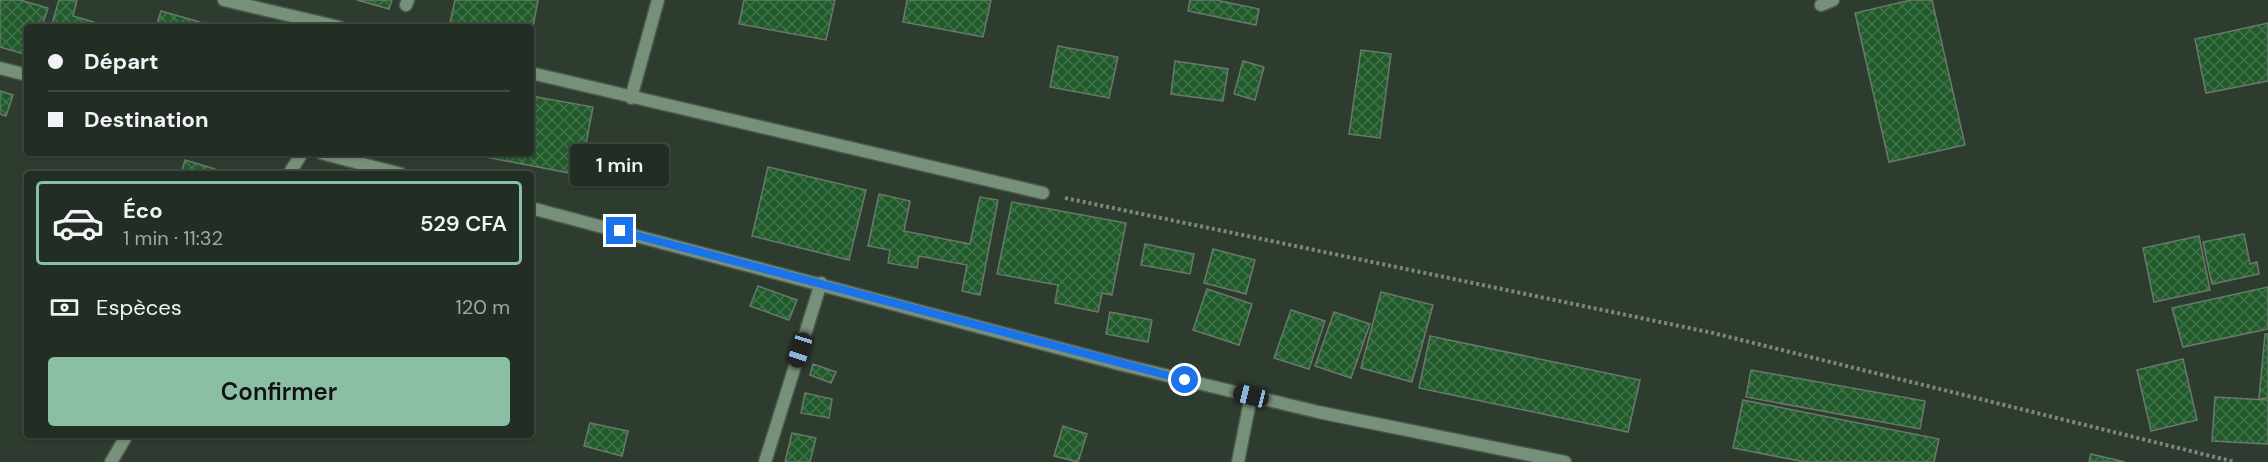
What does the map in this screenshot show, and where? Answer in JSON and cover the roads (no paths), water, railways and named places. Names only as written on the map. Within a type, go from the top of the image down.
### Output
[{"type":"street","points":[[224,0],[326,24]]},
{"type":"street","points":[[631,98],[657,0]]},
{"type":"street","points":[[1821,5],[1833,0]]},
{"type":"street","points":[[0,68],[24,74]]},
{"type":"street","points":[[534,75],[1042,193]]},
{"type":"street","points":[[291,171],[300,156]]},
{"type":"street","points":[[338,156],[391,171]]},
{"type":"street","points":[[534,209],[821,283],[1119,364],[1506,456],[1565,462]]},
{"type":"street","points":[[765,462],[821,283]]},
{"type":"street","points":[[1238,462],[1251,396]]},
{"type":"street","points":[[111,462],[125,438]]}]
